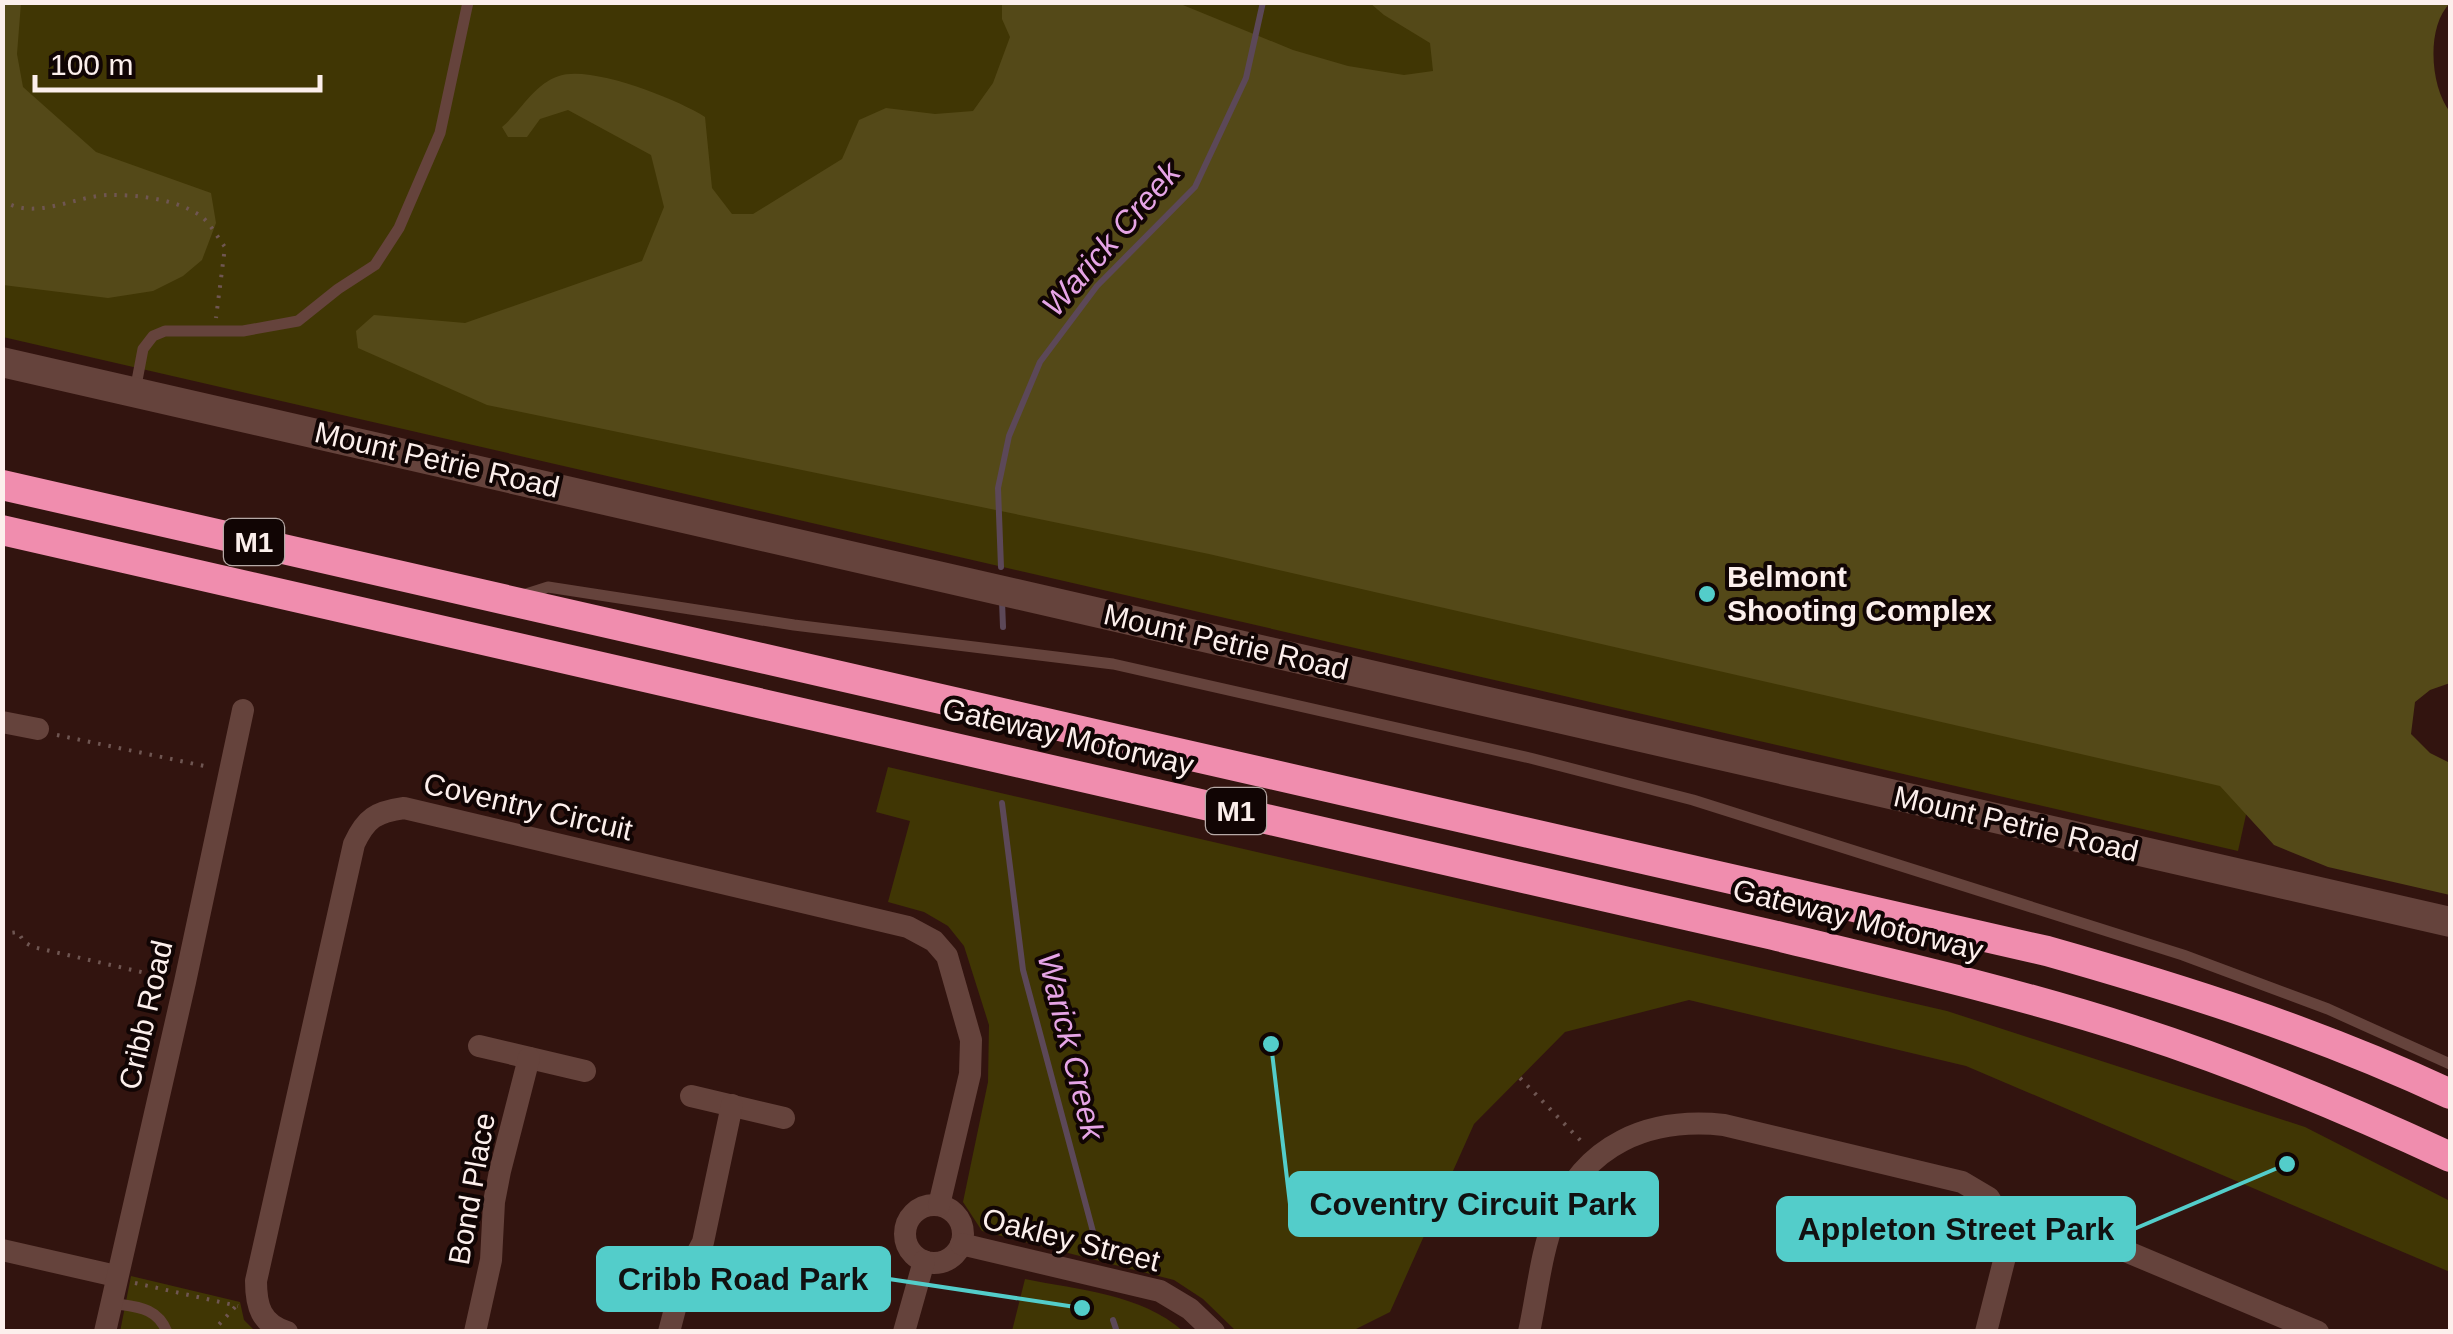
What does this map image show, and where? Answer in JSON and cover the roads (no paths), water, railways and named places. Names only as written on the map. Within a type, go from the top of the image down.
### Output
[{"type":"highway","name":"Gateway Motorway","points":[[2,485],[2046,951],[2228,1004],[2337,1044],[2450,1094]]},
{"type":"highway","name":"Gateway Motorway","points":[[2,530],[1715,921],[1978,985],[2132,1030],[2252,1071],[2450,1157]]},
{"type":"street","name":"Mount Petrie Road","points":[[2,362],[2450,922]]},
{"type":"street","name":"Cribb Road","points":[[104,1332],[243,710]]},
{"type":"street","points":[[2,722],[38,729]]},
{"type":"street","name":"Coventry Circuit","points":[[287,1332],[262,1317],[256,1302],[256,1281],[354,844],[364,824],[378,812],[404,808],[424,812],[908,927],[934,941],[947,956],[971,1040],[970,1074],[939,1205]]},
{"type":"street","points":[[479,1046],[585,1071]]},
{"type":"street","name":"Bond Place","points":[[475,1332],[491,1260],[500,1171],[529,1058]]},
{"type":"street","points":[[691,1096],[784,1118]]},
{"type":"street","points":[[670,1332],[682,1282],[704,1242],[732,1105]]},
{"type":"street","points":[[1528,1332],[1554,1218],[1578,1176],[1596,1156],[1627,1138],[1688,1121],[1724,1125],[1962,1182],[1989,1198],[2004,1224],[2006,1253],[1986,1332]]},
{"type":"street","points":[[939,1205],[959,1219],[963,1231],[961,1244],[946,1260],[924,1261],[908,1247],[906,1226],[918,1209],[939,1205]]},
{"type":"street","points":[[2004,1224],[2054,1221],[2318,1332]]},
{"type":"street","name":"Oakley Street","points":[[961,1244],[1160,1291],[1190,1310],[1214,1332]]},
{"type":"street","points":[[2,1250],[116,1276]]},
{"type":"street","points":[[904,1332],[924,1261]]},
{"type":"lane","points":[[135,391],[143,349],[153,336],[165,331],[242,331],[298,321],[375,265],[399,228],[440,132],[468,2]]},
{"type":"lane","points":[[504,601],[548,587],[812,628],[1114,664],[1530,758],[1694,800],[2183,955],[2328,1009],[2450,1064]]},
{"type":"lane","points":[[111,1303],[146,1308],[157,1314],[167,1332]]},
{"type":"waterway","name":"Warick Creek","points":[[1001,567],[998,488],[1009,436],[1040,362],[1097,286],[1195,187],[1246,78],[1263,2]]},
{"type":"waterway","name":"Warick Creek","points":[[1002,601],[1003,627]]},
{"type":"waterway","name":"Warick Creek","points":[[1002,803],[1023,970],[1095,1239]]},
{"type":"waterway","name":"Warick Creek","points":[[1113,1320],[1117,1332]]},
{"type":"place","name":"Belmont Shooting Complex","points":[[1707,594]]},
{"type":"place","name":"Coventry Circuit Park","points":[[1271,1044]]},
{"type":"place","name":"Appleton Street Park","points":[[2287,1164]]},
{"type":"place","name":"Cribb Road Park","points":[[1082,1308]]}]
